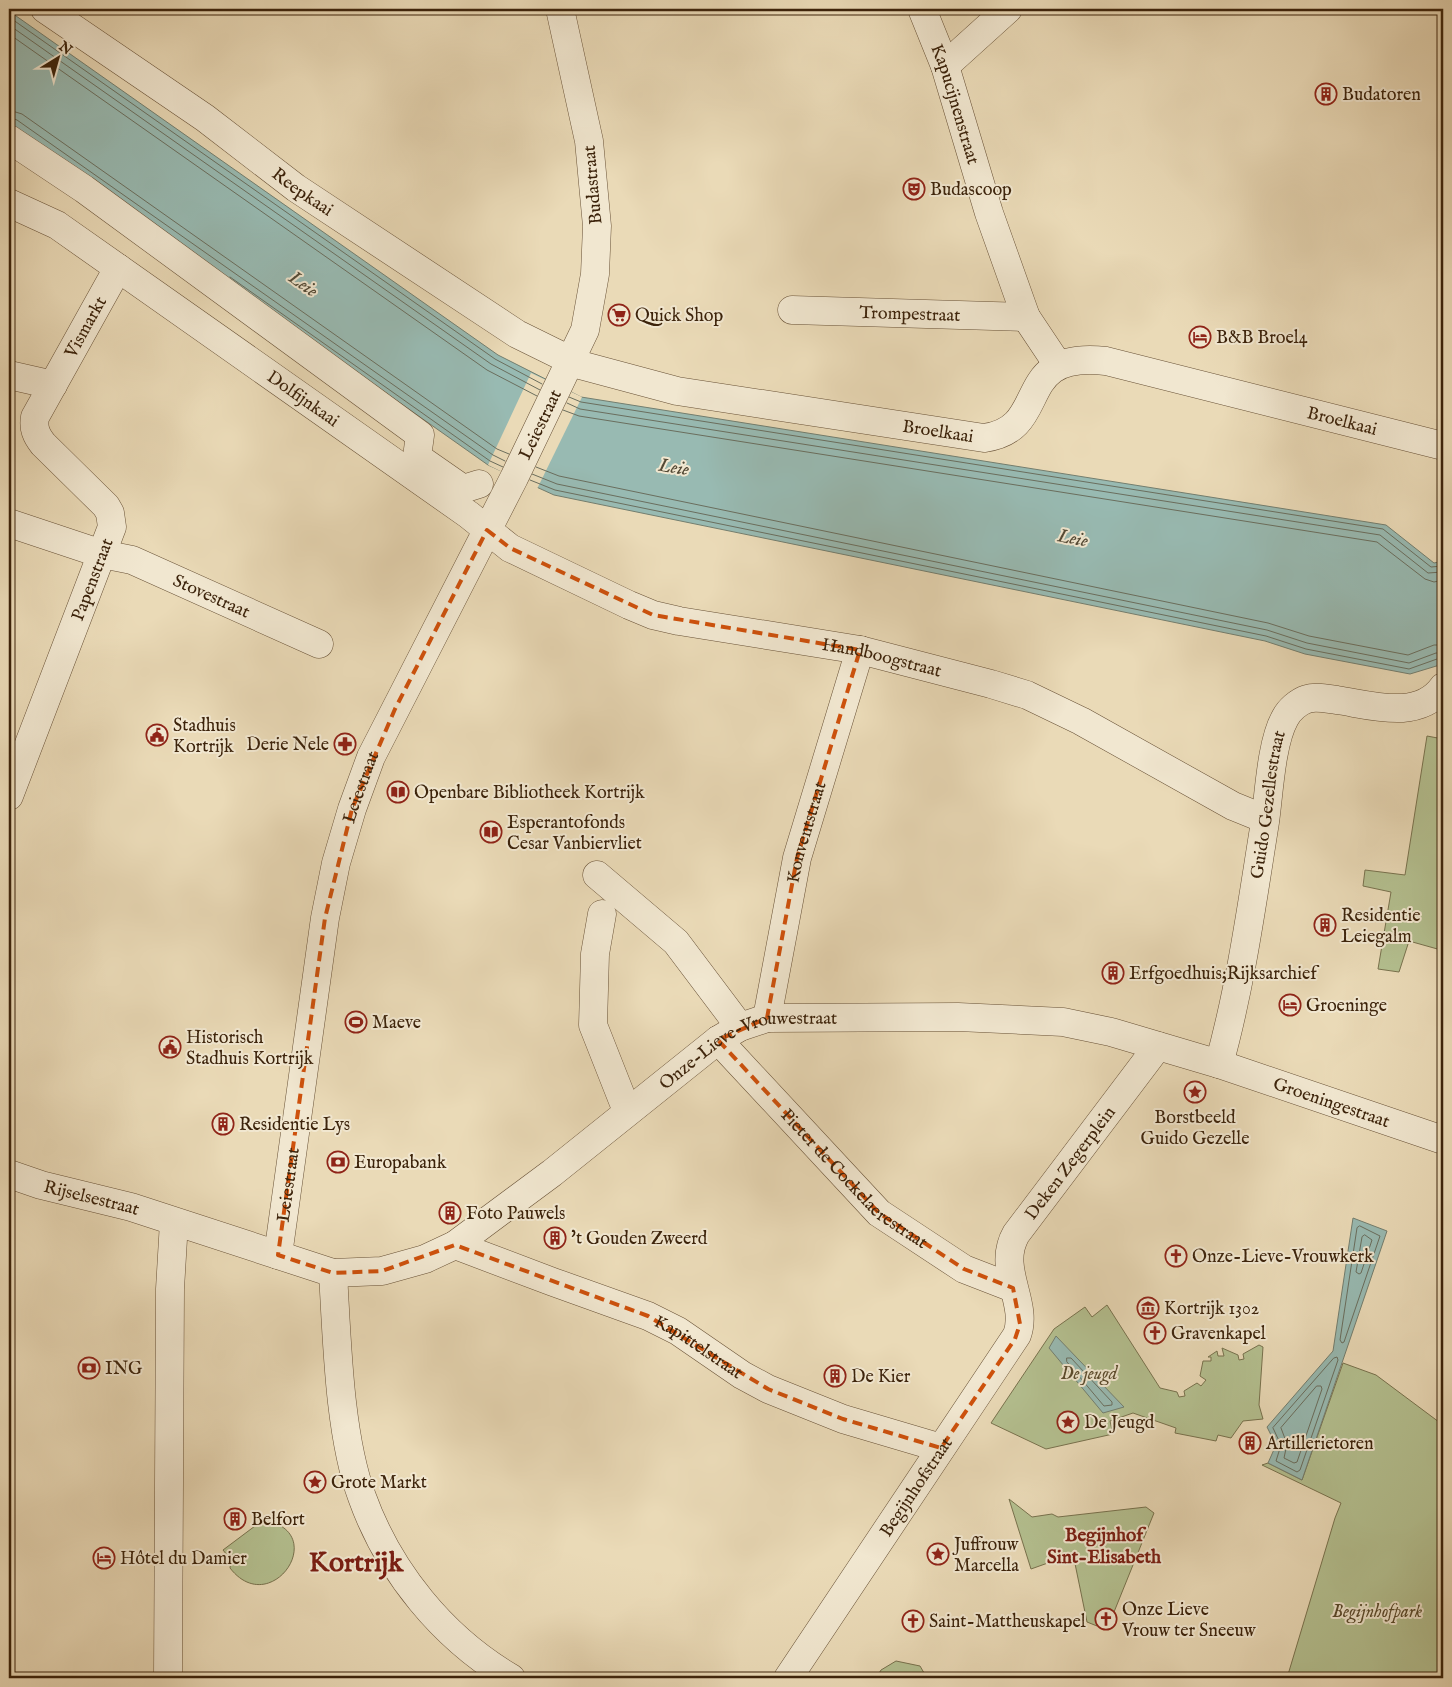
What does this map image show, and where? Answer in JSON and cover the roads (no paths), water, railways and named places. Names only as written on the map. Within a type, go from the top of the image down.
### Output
[{"type":"street","name":"Reepkaai","points":[[45,9],[205,118],[296,188],[517,334],[571,361]]},
{"type":"street","name":"Budastraat","points":[[560,9],[589,141],[597,226],[592,296],[585,330],[571,361]]},
{"type":"street","name":"Kapucijnenstraat","points":[[922,9],[945,66],[989,213],[1026,318],[1058,365]]},
{"type":"street","points":[[945,66],[1008,9]]},
{"type":"street","points":[[10,144],[92,195],[420,435],[417,457],[463,489],[479,484]]},
{"type":"street","name":"Dolfijnkaai","points":[[9,203],[57,225],[469,514],[487,530]]},
{"type":"street","name":"Vismarkt","points":[[53,385],[118,268]]},
{"type":"street","name":"Trompestraat","points":[[792,310],[1026,318]]},
{"type":"street","name":"Broelkaai","points":[[571,361],[677,391],[979,438],[1004,434],[1019,422],[1042,377],[1058,365],[1071,360],[1086,358],[1106,361],[1443,446]]},
{"type":"street","name":"Leiestraat","points":[[278,1255],[325,918],[336,863],[352,809],[394,708],[514,478],[571,361]]},
{"type":"street","points":[[9,375],[53,385]]},
{"type":"street","name":"Papenstraat","points":[[9,796],[112,527],[110,513],[100,499],[42,444],[35,431],[35,417],[53,385]]},
{"type":"street","name":"Stovestraat","points":[[9,523],[102,554],[132,560],[319,644]]},
{"type":"street","name":"Handboogstraat","points":[[487,530],[510,548],[653,615],[679,621],[860,650],[991,684],[1027,696],[1081,721],[1234,806],[1265,819]]},
{"type":"street","name":"Konventstraat","points":[[767,1018],[798,858],[860,650]]},
{"type":"street","name":"Guido Gezellestraat","points":[[1219,1064],[1246,943],[1280,731],[1285,718],[1294,706],[1308,698],[1325,698],[1402,709],[1421,704],[1430,699],[1443,687]]},
{"type":"street","name":"Pieter de Cockelaerestraat","points":[[597,875],[676,942],[729,1033],[879,1213],[964,1269],[1014,1288]]},
{"type":"street","points":[[602,914],[595,954],[593,1025],[623,1101],[629,1109]]},
{"type":"street","name":"Onze-Lieve-Vrouwestraat","points":[[333,1273],[382,1271],[403,1266],[455,1245],[552,1173],[629,1109],[729,1033],[767,1018],[1020,1018],[1064,1022],[1219,1064]]},
{"type":"street","name":"Deken Zegerplein","points":[[1014,1288],[1009,1254],[1016,1234],[1158,1046]]},
{"type":"street","name":"Groeningestraat","points":[[1219,1064],[1443,1140]]},
{"type":"street","name":"Rijselsestraat","points":[[9,1174],[41,1185],[131,1207],[174,1222]]},
{"type":"street","points":[[168,1678],[170,1290],[174,1222],[333,1273],[343,1401],[351,1456],[362,1498],[389,1554],[433,1616],[463,1645],[511,1678]]},
{"type":"street","name":"Kapittelstraat","points":[[455,1245],[648,1316],[678,1331],[742,1375],[768,1389],[843,1419],[941,1448]]},
{"type":"street","name":"Begijnhofstraat","points":[[788,1678],[1017,1335],[1020,1324],[1014,1288]]},
{"type":"water","name":"Leie","points":[[9,11],[498,355],[581,397],[1386,525],[1434,563],[1443,561],[1443,664],[1410,674],[1305,654],[1265,641],[554,495],[488,465],[9,127]]},
{"type":"water","points":[[1353,1218],[1387,1231],[1302,1480],[1268,1463],[1276,1445],[1267,1427],[1333,1351]]},
{"type":"water","points":[[1056,1336],[1124,1407],[1103,1413],[1049,1348]]},
{"type":"place","name":"Budatoren","points":[[1326,94]]},
{"type":"place","name":"Budascoop","points":[[914,189]]},
{"type":"place","name":"Quick Shop","points":[[619,315]]},
{"type":"place","name":"B&B Broel4","points":[[1200,337]]},
{"type":"place","name":"Stadhuis Kortrijk","points":[[157,735]]},
{"type":"place","name":"Derie Nele","points":[[345,744]]},
{"type":"place","name":"Openbare Bibliotheek Kortrijk","points":[[398,792]]},
{"type":"place","name":"Esperantofonds Cesar Vanbiervliet","points":[[491,832]]},
{"type":"place","name":"Residentie Leiegalm","points":[[1325,925]]},
{"type":"place","name":"Erfgoedhuis;Rijksarchief","points":[[1113,973]]},
{"type":"place","name":"Groeninge","points":[[1290,1005]]},
{"type":"place","name":"Maeve","points":[[356,1022]]},
{"type":"place","name":"Historisch Stadhuis Kortrijk","points":[[170,1047]]},
{"type":"place","name":"Borstbeeld Guido Gezelle","points":[[1195,1092]]},
{"type":"place","name":"Residentie Lys","points":[[223,1124]]},
{"type":"place","name":"Europabank","points":[[338,1162]]},
{"type":"place","name":"Foto Pauwels","points":[[450,1213]]},
{"type":"place","name":"'t Gouden Zweerd","points":[[555,1238]]},
{"type":"place","name":"Onze-Lieve-Vrouwkerk","points":[[1176,1256]]},
{"type":"place","name":"Kortrijk 1302","points":[[1148,1308]]},
{"type":"place","name":"Gravenkapel","points":[[1155,1333]]},
{"type":"place","name":"ING","points":[[89,1368]]},
{"type":"place","name":"De Kier","points":[[835,1376]]},
{"type":"place","name":"De Jeugd","points":[[1068,1422]]},
{"type":"place","name":"Artillerietoren","points":[[1250,1443]]},
{"type":"place","name":"Grote Markt","points":[[315,1482]]},
{"type":"place","name":"Belfort","points":[[235,1519]]},
{"type":"place","name":"Juffrouw Marcella","points":[[938,1554]]},
{"type":"place","name":"Hôtel du Damier","points":[[104,1558]]},
{"type":"place","name":"Onze Lieve Vrouw ter Sneeuw","points":[[1106,1619]]},
{"type":"place","name":"Saint-Mattheuskapel","points":[[913,1621]]},
{"type":"district","name":"Begijnhof Sint-Elisabeth","points":[[1104,1545]]},
{"type":"district","name":"Kortrijk","points":[[356,1561]]},
{"type":"park label","name":"De jeugd","points":[[1089,1373]]},
{"type":"park label","name":"Begijnhofpark","points":[[1377,1611]]}]
